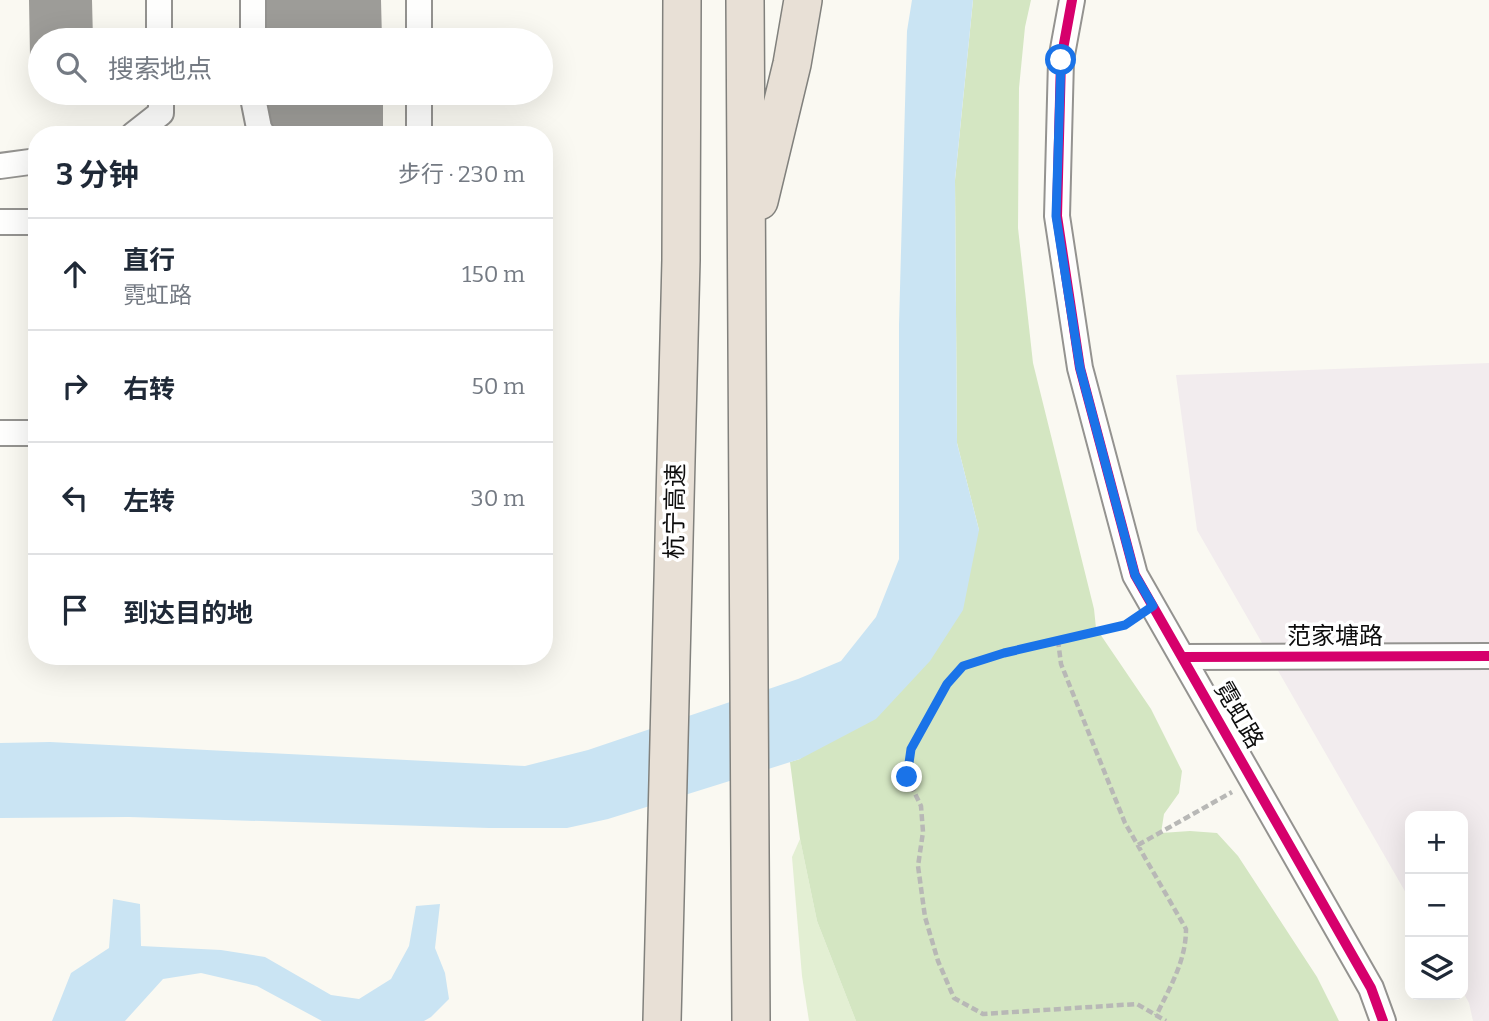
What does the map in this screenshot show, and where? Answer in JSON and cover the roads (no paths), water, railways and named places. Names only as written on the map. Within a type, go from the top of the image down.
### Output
[{"type":"highway","name":"杭宁高速","points":[[662,1021],[681,260],[682,0]]},
{"type":"highway","points":[[745,0],[751,1021]]},
{"type":"highway","points":[[745,260],[792,64],[803,0]]},
{"type":"street","points":[[159,0],[159,28]]},
{"type":"street","points":[[253,0],[253,28]]},
{"type":"street","points":[[419,0],[419,28]]},
{"type":"street","name":"霓虹路","points":[[1072,0],[1061,60],[1056,216],[1080,368],[1135,575],[1371,988],[1383,1021]]},
{"type":"street","points":[[144,126],[161,113],[161,105]]},
{"type":"street","points":[[254,105],[259,126]]},
{"type":"street","points":[[419,105],[419,126]]},
{"type":"street","points":[[0,166],[28,162]]},
{"type":"street","points":[[0,222],[28,222]]},
{"type":"street","points":[[0,433],[28,433]]},
{"type":"street","name":"范家塘路","points":[[1182,657],[1489,656]]},
{"type":"water","points":[[912,0],[973,0],[955,180],[957,443],[979,530],[963,610],[930,661],[876,719],[800,759],[608,819],[567,828],[129,817],[0,818],[0,743],[50,742],[525,766],[588,750],[798,679],[841,661],[876,617],[899,559],[899,325],[907,31]]},
{"type":"water","points":[[113,899],[140,904],[141,946],[221,950],[265,957],[331,995],[359,999],[391,979],[409,946],[416,906],[440,904],[435,948],[445,973],[449,999],[424,1021],[322,1021],[257,986],[201,973],[163,979],[125,1021],[52,1021],[71,973],[109,948]]}]
